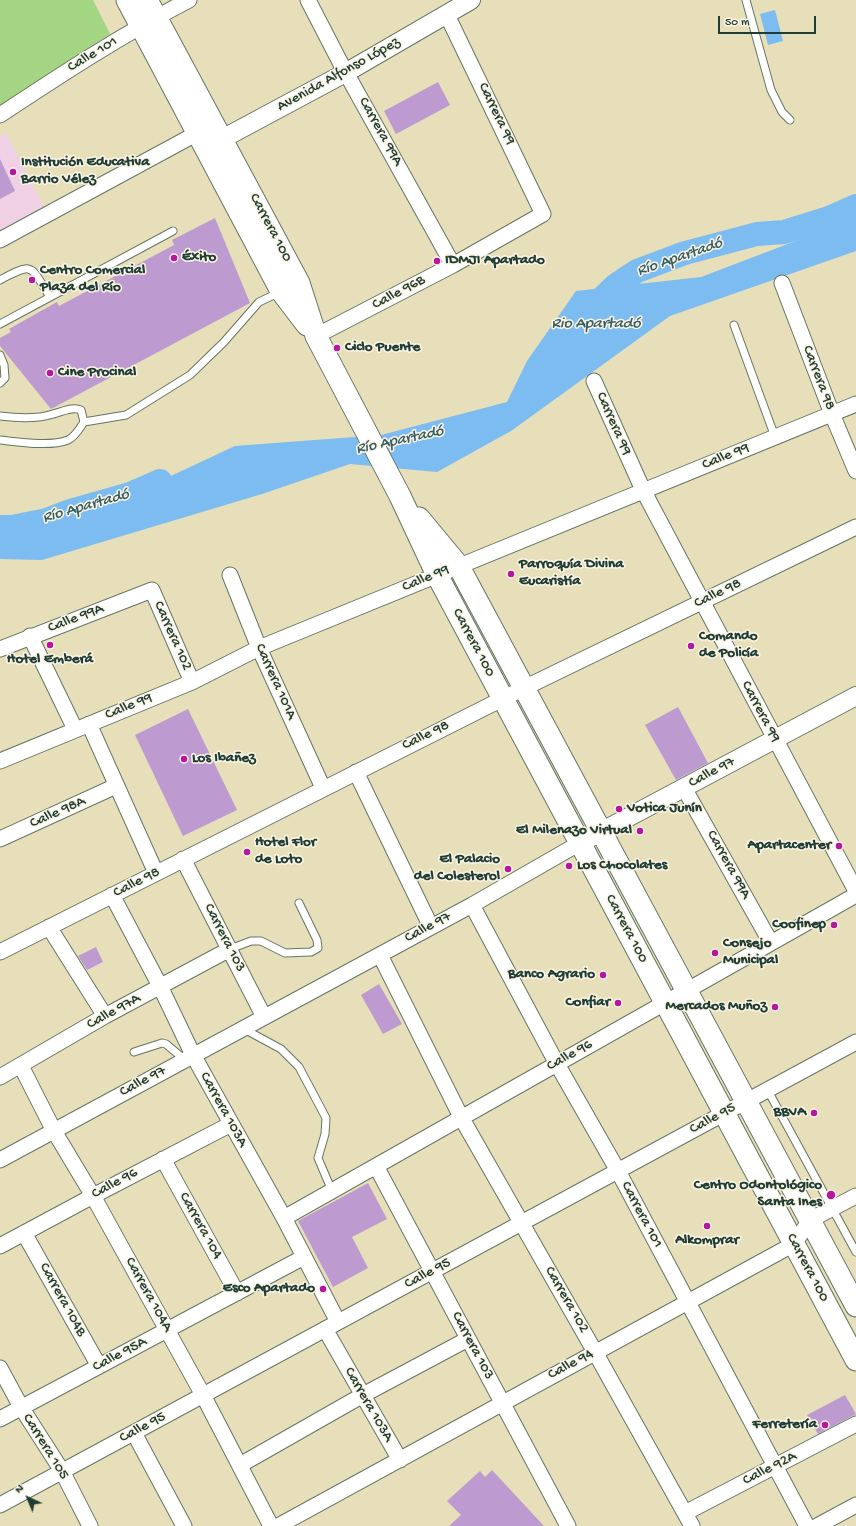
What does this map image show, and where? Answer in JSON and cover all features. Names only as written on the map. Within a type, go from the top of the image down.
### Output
[{"type":"main road","name":"Carrera 100","points":[[127,0],[148,14],[210,136],[281,291],[316,336]]},
{"type":"main road","name":"Carrera 100","points":[[210,136],[299,283],[316,336],[390,476],[437,575],[794,1244],[854,1352]]},
{"type":"main road","name":"Carrera 100","points":[[400,496],[458,565],[856,1306]]},
{"type":"street","name":"Calle 101","points":[[0,115],[148,14],[189,0]]},
{"type":"street","name":"Carrera 99A","points":[[308,0],[453,265]]},
{"type":"street","name":"Avenida Alfonso López","points":[[210,136],[347,72],[471,0]]},
{"type":"street","name":"Carrera 99","points":[[447,15],[543,214]]},
{"type":"street","points":[[0,240],[210,136]]},
{"type":"street","name":"Calle 96B","points":[[316,336],[453,265],[543,214]]},
{"type":"street","name":"Carrera 98","points":[[782,283],[832,414],[856,471]]},
{"type":"street","name":"Carrera 99","points":[[594,380],[643,490],[703,601],[774,740],[856,891]]},
{"type":"street","name":"Calle 99","points":[[0,761],[192,682],[258,648],[458,565],[856,404]]},
{"type":"street","name":"Calle 98","points":[[0,952],[503,698],[856,527]]},
{"type":"street","name":"Carrera 101A","points":[[230,575],[258,648],[323,788]]},
{"type":"street","name":"Calle 99A","points":[[0,648],[152,590]]},
{"type":"street","name":"Carrera 102","points":[[152,590],[192,682]]},
{"type":"street","points":[[30,636],[116,786],[156,873]]},
{"type":"street","name":"Calle 97","points":[[0,1160],[472,905],[580,843],[856,696]]},
{"type":"street","points":[[356,772],[431,927]]},
{"type":"street","name":"Calle 98A","points":[[0,839],[116,786]]},
{"type":"street","name":"Carrera 99A","points":[[684,788],[771,943]]},
{"type":"street","name":"Carrera 103","points":[[183,859],[264,1017]]},
{"type":"street","name":"Carrera 103A","points":[[112,895],[160,986],[189,1058],[231,1124],[284,1218],[338,1322]]},
{"type":"street","name":"Calle 96","points":[[284,1218],[856,895]]},
{"type":"street","name":"Carrera 101","points":[[472,905],[557,1064],[618,1171],[807,1526]]},
{"type":"street","points":[[49,927],[105,1016]]},
{"type":"street","name":"Calle 97A","points":[[0,1077],[105,1016],[230,949]]},
{"type":"street","name":"Carrera 102","points":[[380,955],[461,1118],[595,1352],[688,1520]]},
{"type":"street","name":"Calle 95","points":[[0,1505],[856,1042]]},
{"type":"street","name":"Carrera 104A","points":[[21,1066],[54,1131],[93,1196],[203,1395],[272,1526]]},
{"type":"street","name":"Calle 96","points":[[0,1246],[162,1159],[231,1124]]},
{"type":"street","name":"Carrera 104","points":[[162,1159],[237,1293]]},
{"type":"street","name":"Carrera 103","points":[[376,1166],[568,1526]]},
{"type":"street","name":"Calle 94","points":[[278,1526],[794,1244],[810,1220],[856,1196]]},
{"type":"street","name":"Carrera 104B","points":[[24,1233],[99,1366]]},
{"type":"street","name":"Calle 95A","points":[[0,1419],[304,1257]]},
{"type":"street","name":"Carrera 103A","points":[[325,1329],[400,1460]]},
{"type":"street","points":[[240,1465],[363,1395],[468,1339]]},
{"type":"street","name":"Carrera 105","points":[[0,1368],[21,1408],[62,1471],[90,1526]]},
{"type":"street","name":"Calle 92A","points":[[688,1520],[775,1466],[856,1424]]},
{"type":"street","points":[[134,1433],[184,1526]]},
{"type":"street","points":[[818,1526],[856,1505]]},
{"type":"lane","points":[[746,0],[771,90],[782,112],[790,120]]},
{"type":"lane","points":[[0,324],[173,231]]},
{"type":"lane","points":[[0,280],[22,268],[28,268],[34,272],[50,297]]},
{"type":"lane","points":[[0,440],[45,443],[69,440],[84,422],[126,415],[190,375],[224,342],[259,302],[281,291]]},
{"type":"lane","points":[[734,325],[775,437]]},
{"type":"lane","points":[[0,355],[4,365],[5,378],[0,383]]},
{"type":"lane","points":[[0,416],[13,417],[51,415],[72,408],[81,410],[84,422]]},
{"type":"lane","points":[[230,949],[251,941],[261,941],[286,953],[311,952],[318,948],[317,940],[299,903]]},
{"type":"lane","points":[[243,1028],[281,1049],[299,1067],[326,1118],[325,1134],[318,1158],[332,1191]]},
{"type":"lane","points":[[134,1052],[162,1043],[189,1058]]},
{"type":"lane","points":[[767,1089],[856,1252]]},
{"type":"shaded area","name":"Institución Educativa Barrio Vélez","points":[[6,133],[44,207],[0,231],[0,137]]},
{"type":"green space","points":[[0,0],[93,0],[110,34],[0,105]]},
{"type":"water","points":[[775,10],[783,41],[768,45],[760,14]]},
{"type":"water","name":"Rio Apartadó","points":[[856,218],[856,251],[670,316],[511,431],[437,472],[350,464],[262,494],[42,560],[0,559],[0,520],[83,517],[235,446],[381,435],[507,402],[527,361],[576,291],[701,277]]},
{"type":"building","points":[[438,82],[450,105],[396,134],[384,111]]},
{"type":"building","points":[[0,159],[15,191],[0,199]]},
{"type":"building","points":[[215,218],[250,303],[51,409],[0,346],[0,338],[11,332],[9,329],[57,302],[59,306],[174,245],[172,240]]},
{"type":"building","points":[[678,707],[708,763],[676,780],[645,725]]},
{"type":"building","points":[[188,709],[237,810],[183,836],[135,735]]},
{"type":"building","points":[[96,947],[103,962],[87,970],[78,956]]},
{"type":"building","points":[[379,984],[402,1024],[383,1034],[361,995]]},
{"type":"building","points":[[368,1183],[387,1219],[352,1237],[368,1268],[333,1287],[298,1221]]},
{"type":"building","name":"Ferretería","points":[[845,1395],[856,1414],[818,1434],[807,1415]]},
{"type":"building","points":[[492,1470],[544,1526],[449,1526],[461,1515],[447,1501],[480,1471],[485,1477]]},
{"type":"waterway","name":"Río Apartadó","points":[[591,309],[616,285],[637,271],[685,253],[757,234],[784,232],[829,218],[856,206]]},
{"type":"waterway","name":"Río Apartadó","points":[[0,527],[12,527],[47,520],[70,511],[130,494],[160,481]]},
{"type":"place","name":"Institución Educativa Barrio Vélez","points":[[13,172]]},
{"type":"place","name":"Éxito","points":[[174,258]]},
{"type":"place","name":"IDMJI Apartado","points":[[437,261]]},
{"type":"place","name":"Centro Comercial Plaza del Río","points":[[32,280]]},
{"type":"place","name":"Ciclo Puente","points":[[337,348]]},
{"type":"place","name":"Cine Procinal","points":[[50,373]]},
{"type":"place","name":"Parroquía Divina Eucaristía","points":[[511,574]]},
{"type":"place","name":"Hotel Emberá","points":[[50,645]]},
{"type":"place","name":"Comando de Policía","points":[[691,646]]},
{"type":"place","name":"Los Ibañez","points":[[184,759]]},
{"type":"place","name":"Votica Junín","points":[[619,809]]},
{"type":"place","name":"El Milenazo Virtual","points":[[640,831]]},
{"type":"place","name":"Apartacenter","points":[[839,846]]},
{"type":"place","name":"Hotel Flor de Loto","points":[[247,852]]},
{"type":"place","name":"Los Chocolates","points":[[569,866]]},
{"type":"place","name":"El Palacio del Colesterol","points":[[508,869]]},
{"type":"place","name":"Coofinep","points":[[834,925]]},
{"type":"place","name":"Consejo Municipal","points":[[715,953]]},
{"type":"place","name":"Banco Agrario","points":[[603,975]]},
{"type":"place","name":"Confiar","points":[[618,1003]]},
{"type":"place","name":"Mercados Muñoz","points":[[775,1007]]},
{"type":"place","name":"BBVA","points":[[814,1113]]},
{"type":"place","name":"Centro Odontológico Santa Ines","points":[[831,1195]]},
{"type":"place","name":"Alkomprar","points":[[707,1226]]},
{"type":"place","name":"Esco Apartado","points":[[323,1289]]},
{"type":"place","name":"Ferretería","points":[[825,1425]]}]
